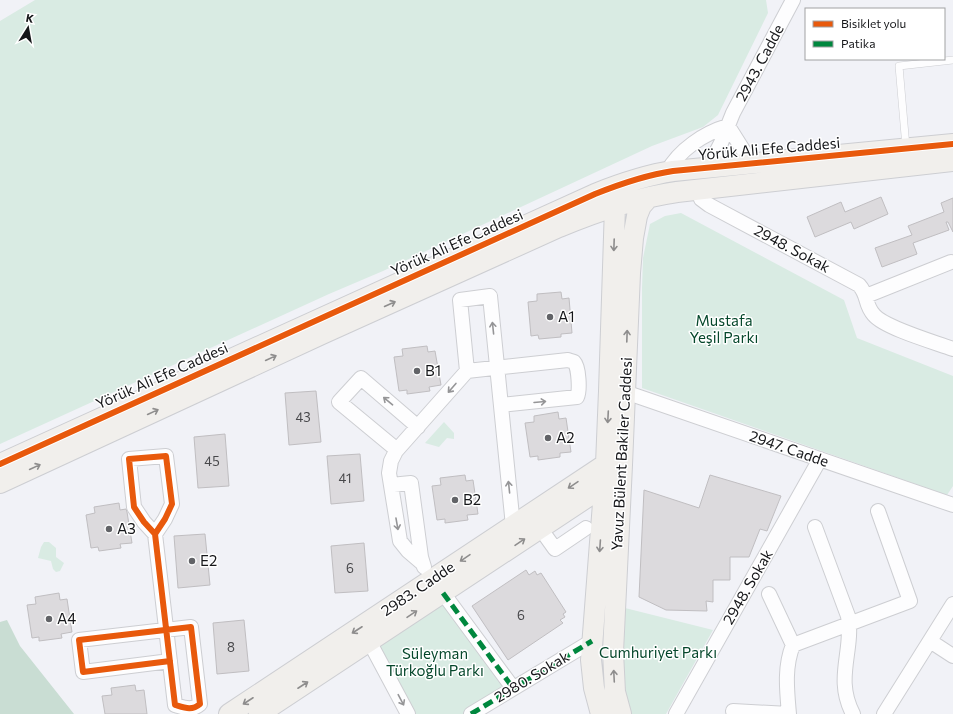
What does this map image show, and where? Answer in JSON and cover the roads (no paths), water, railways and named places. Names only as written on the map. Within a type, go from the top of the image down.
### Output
[{"type":"street","name":"2943. Cadde","points":[[708,168],[721,143],[733,113],[793,0]]},
{"type":"street","points":[[667,172],[678,156],[691,145],[711,132],[728,126],[752,164]]},
{"type":"street","name":"Yörük Ali Efe Caddesi","points":[[0,464],[595,194],[631,181],[667,172],[907,150],[953,144]]},
{"type":"street","name":"Yörük Ali Efe Caddesi","points":[[0,483],[322,334],[584,216],[615,206],[649,198],[698,190],[953,161]]},
{"type":"street","points":[[698,190],[708,168]]},
{"type":"street","name":"Yavuz Bülent Bakiler Caddesi","points":[[621,714],[615,692],[613,661],[613,486],[617,391],[615,206],[620,190],[631,181]]},
{"type":"street","name":"2948. Sokak","points":[[698,190],[701,199],[706,203],[859,285],[866,296],[868,308],[877,318],[888,324],[953,349]]},
{"type":"street","name":"Yavuz Bülent Bakiler Caddesi","points":[[617,391],[632,242],[637,216],[644,203],[649,198]]},
{"type":"street","points":[[866,296],[951,262]]},
{"type":"street","points":[[467,371],[460,300],[490,296],[513,526]]},
{"type":"street","points":[[501,405],[576,398],[579,392],[577,369],[574,363],[569,360],[467,371],[397,450],[390,463],[389,473],[400,541],[433,578],[513,688]]},
{"type":"street","points":[[397,450],[339,402],[361,378],[418,427]]},
{"type":"street","name":"2947. Cadde","points":[[617,391],[953,505]]},
{"type":"street","points":[[155,534],[165,519],[172,504],[166,456],[129,459],[134,507],[144,522],[155,534],[166,630],[170,661],[175,705],[194,711],[199,705],[201,702],[191,627],[166,630],[79,640],[83,672],[170,661]]},
{"type":"street","name":"2948. Sokak","points":[[676,714],[820,459]]},
{"type":"street","name":"2983. Cadde","points":[[229,714],[513,526],[614,464]]},
{"type":"street","points":[[391,485],[411,483],[433,578]]},
{"type":"street","name":"Yavuz Bülent Bakiler Caddesi","points":[[601,714],[596,698],[592,674],[592,641],[613,486]]},
{"type":"street","name":"2983. Cadde","points":[[259,714],[369,641],[433,578],[540,528],[613,486]]},
{"type":"street","points":[[793,645],[910,601],[878,511]]},
{"type":"street","points":[[815,527],[850,624],[844,680],[847,699],[854,714]]},
{"type":"street","points":[[540,528],[555,549],[586,528]]},
{"type":"street","points":[[733,711],[789,714],[787,669],[788,660],[793,645],[769,594]]},
{"type":"street","points":[[884,714],[953,604]]},
{"type":"street","points":[[369,641],[408,714]]},
{"type":"street","name":"2980. Sokak","points":[[471,714],[592,641]]},
{"type":"street","points":[[930,641],[953,656]]},
{"type":"lane","points":[[907,150],[899,66],[953,60]]},
{"type":"place","name":"A1","points":[[550,317]]},
{"type":"place","name":"B1","points":[[417,371]]},
{"type":"place","name":"A2","points":[[548,438]]},
{"type":"place","name":"B2","points":[[455,500]]},
{"type":"place","name":"A3","points":[[109,529]]},
{"type":"place","name":"E2","points":[[192,561]]},
{"type":"place","name":"A4","points":[[49,619]]},
{"type":"park label","name":"Mustafa Yeşil Parkı","points":[[724,330]]},
{"type":"park label","name":"Cumhuriyet Parkı","points":[[658,653]]},
{"type":"park label","name":"Süleyman Türkoğlu Parkı","points":[[435,662]]}]
